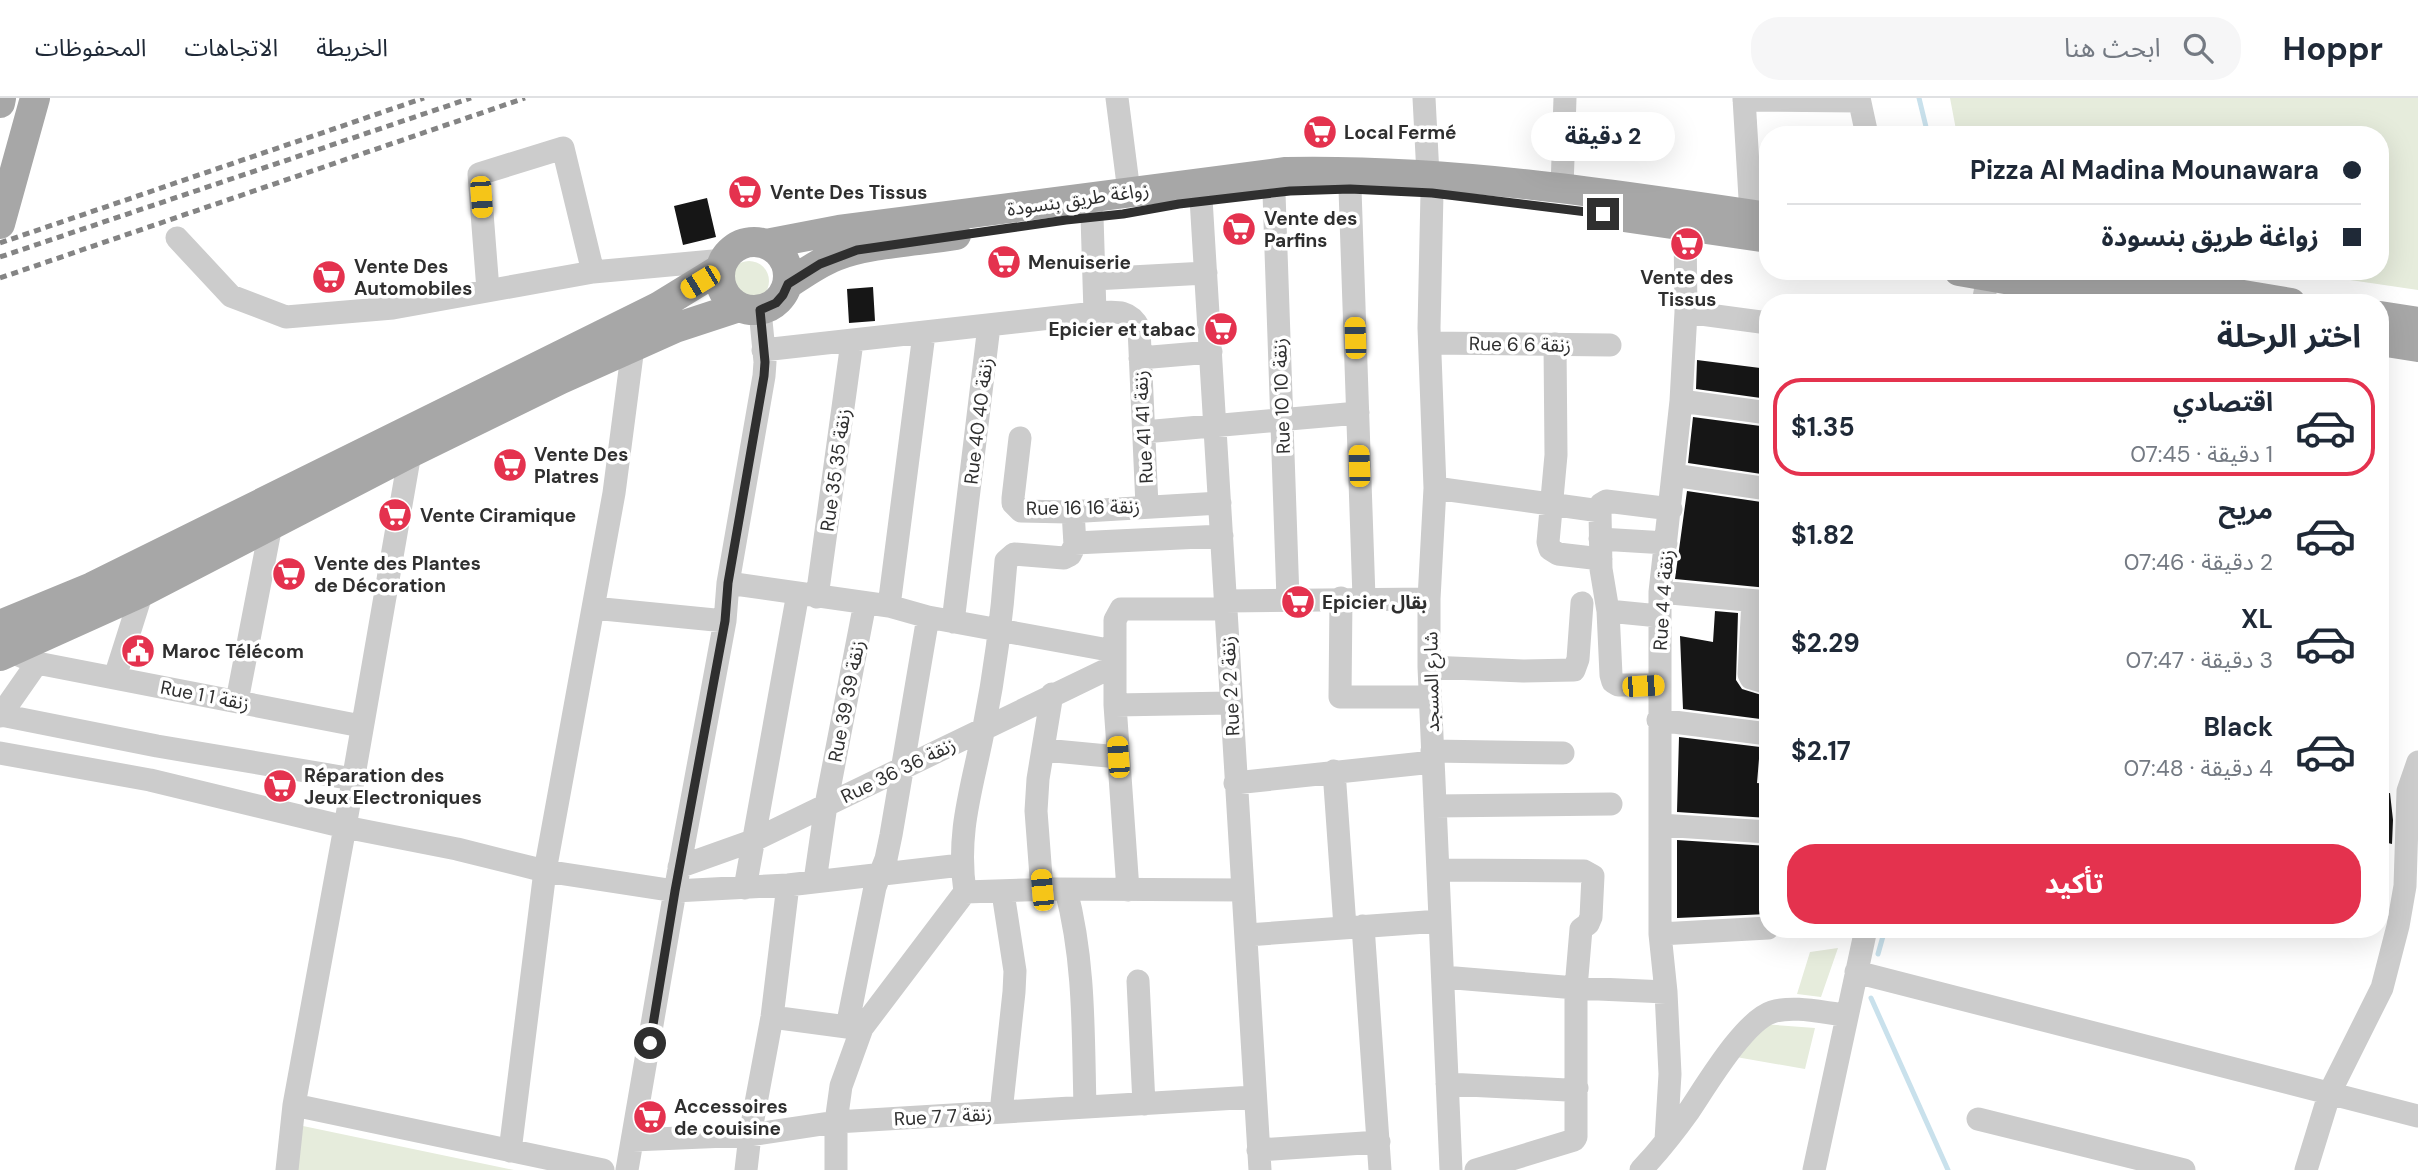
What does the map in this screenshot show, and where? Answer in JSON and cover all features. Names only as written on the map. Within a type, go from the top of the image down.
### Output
[{"type":"main road","points":[[0,103],[1,98]]},
{"type":"main road","points":[[0,224],[35,98]]},
{"type":"main road","name":"زواغة طريق بنسودة","points":[[788,284],[820,264],[857,250],[1092,216],[1286,172],[1338,171],[1685,227],[1759,223]]},
{"type":"main road","name":"زواغة طريق بنسودة","points":[[766,244],[839,230],[1129,192],[1274,193],[1430,184],[1562,188],[1759,222]]},
{"type":"main road","points":[[749,243],[766,244],[776,250],[784,260],[788,284],[776,303],[675,328],[633,346],[410,453],[142,592],[3,644],[104,581],[658,307],[722,265],[739,246],[749,243]]},
{"type":"main road","points":[[722,265],[720,281],[723,291],[749,309]]},
{"type":"main road","points":[[2153,280],[2237,294]]},
{"type":"main road","points":[[1987,284],[2069,294]]},
{"type":"main road","points":[[2389,317],[2418,322]]},
{"type":"main road","points":[[2389,342],[2418,347]]},
{"type":"street","points":[[1117,98],[1129,192]]},
{"type":"street","name":"شارع المسجد","points":[[1424,98],[1430,184],[1430,343],[1435,488],[1429,599],[1429,667],[1451,1170]]},
{"type":"street","points":[[1562,188],[1564,98]]},
{"type":"street","points":[[1759,202],[1744,99],[1859,100],[1865,126]]},
{"type":"street","points":[[488,290],[479,174],[563,148],[593,272]]},
{"type":"street","points":[[1350,189],[1364,598]]},
{"type":"street","name":"Rue 2 زنقة 2","points":[[1201,192],[1259,1160]]},
{"type":"street","name":"Rue 10 زنقة 10","points":[[1274,193],[1288,599]]},
{"type":"street","points":[[763,350],[1094,313],[1092,216]]},
{"type":"street","name":"Rue 4 زنقة 4","points":[[1667,1140],[1670,1074],[1660,934],[1659,615],[1681,401],[1686,312],[1685,227]]},
{"type":"street","points":[[177,238],[231,296],[286,317],[393,308],[593,272],[722,265]]},
{"type":"street","points":[[1094,279],[1206,273]]},
{"type":"street","points":[[627,1170],[725,621],[728,583],[764,376],[763,350],[749,309]]},
{"type":"street","name":"Rue 41 زنقة 41","points":[[1094,313],[1120,311],[1135,319],[1139,328],[1147,506]]},
{"type":"street","points":[[1686,312],[1759,322]]},
{"type":"street","name":"Rue 40 زنقة 40","points":[[953,622],[989,326]]},
{"type":"street","points":[[889,606],[923,334]]},
{"type":"street","name":"Rue 35 زنقة 35","points":[[745,888],[752,841],[808,595],[852,342]]},
{"type":"street","name":"Rue 6 زنقة 6","points":[[1430,343],[1610,345]]},
{"type":"street","points":[[1555,344],[1556,455],[1549,549],[1558,554],[1666,543]]},
{"type":"street","points":[[510,1150],[545,871],[614,493],[633,346]]},
{"type":"street","points":[[1140,358],[1211,352]]},
{"type":"street","points":[[1681,401],[1759,412]]},
{"type":"street","points":[[1143,432],[1358,413]]},
{"type":"street","name":"Rue 16 زنقة 16","points":[[1020,438],[1013,498],[1016,508],[1021,511],[1220,503]]},
{"type":"street","points":[[288,1170],[294,1105],[410,453]]},
{"type":"street","points":[[1673,475],[1759,488]]},
{"type":"street","points":[[1435,488],[1600,511]]},
{"type":"street","points":[[1658,685],[1627,687],[1613,682],[1600,549],[1600,511],[1601,504],[1606,501],[1671,509]]},
{"type":"street","points":[[854,1027],[965,892],[961,865],[964,821],[984,729],[1000,631],[1006,561],[1014,554],[1064,558],[1070,555],[1075,543],[1073,511]]},
{"type":"street","points":[[237,701],[271,525]]},
{"type":"street","points":[[1075,543],[1222,536]]},
{"type":"street","points":[[728,583],[889,606],[1114,658]]},
{"type":"street","points":[[115,677],[142,592]]},
{"type":"street","points":[[1660,592],[1759,602]]},
{"type":"street","points":[[1341,598],[1340,697],[1430,697]]},
{"type":"street","points":[[1128,890],[1115,705],[1115,620],[1121,610],[1288,599],[1429,599]]},
{"type":"street","name":"Rue 39 زنقة 39","points":[[815,881],[826,805],[865,603]]},
{"type":"street","points":[[1429,667],[1574,670],[1578,659],[1582,603]]},
{"type":"street","points":[[593,608],[725,621]]},
{"type":"street","points":[[1759,609],[1749,674],[1751,678],[1759,680]]},
{"type":"street","points":[[1608,611],[1659,615]]},
{"type":"street","points":[[836,1170],[836,1122],[841,1086],[854,1027],[875,887],[891,835],[904,769],[928,617]]},
{"type":"street","name":"Rue 1 زنقة 1","points":[[3,644],[37,663],[361,726]]},
{"type":"street","name":"Rue 36 زنقة 36","points":[[679,867],[752,841],[904,769],[1052,694],[1114,658]]},
{"type":"street","points":[[37,663],[1,715],[157,746],[353,779]]},
{"type":"street","points":[[1042,890],[1036,811],[1038,779],[1052,694]]},
{"type":"street","points":[[1115,705],[1231,703]]},
{"type":"street","points":[[1658,719],[1759,733]]},
{"type":"street","points":[[150,780],[157,746]]},
{"type":"street","points":[[1044,750],[1118,757]]},
{"type":"street","points":[[0,753],[150,780],[545,871],[675,891],[788,885],[961,865]]},
{"type":"street","points":[[1235,783],[1433,757],[1563,754]]},
{"type":"street","points":[[2306,1170],[2330,1092],[2382,988],[2405,886],[2408,791],[2418,762]]},
{"type":"street","points":[[1334,771],[1379,1142],[1380,1170]]},
{"type":"street","points":[[1435,806],[1611,804]]},
{"type":"street","points":[[1660,825],[1759,831]]},
{"type":"street","points":[[1438,870],[1590,873],[1593,876],[1591,917],[1590,922],[1581,929],[1576,988],[1577,1133],[1574,1140],[1476,1170]]},
{"type":"street","points":[[746,1170],[772,1017],[788,885]]},
{"type":"street","points":[[1066,890],[1080,964],[1085,1107]]},
{"type":"street","points":[[965,892],[1243,890]]},
{"type":"street","points":[[1000,1112],[1014,981],[1003,892]]},
{"type":"street","points":[[1247,935],[1440,921]]},
{"type":"street","points":[[1660,934],[1759,928]]},
{"type":"street","points":[[1814,1170],[1864,938]]},
{"type":"street","points":[[1856,972],[2418,1116]]},
{"type":"street","points":[[1443,977],[1666,992]]},
{"type":"street","points":[[1138,981],[1144,1104]]},
{"type":"street","points":[[1641,1170],[1667,1140],[1759,1018],[1773,1012],[1793,1010],[1847,1015]]},
{"type":"street","points":[[772,1017],[854,1027]]},
{"type":"street","points":[[1447,1084],[1567,1090],[1577,1088]]},
{"type":"street","name":"Rue 7 زنقة 7","points":[[634,1140],[750,1135],[836,1122],[1254,1097]]},
{"type":"street","points":[[294,1105],[603,1170]]},
{"type":"street","points":[[1978,1119],[2184,1170]]},
{"type":"street","points":[[1259,1160],[1379,1142]]},
{"type":"green space","points":[[1950,98],[2418,98],[2418,290],[2350,280],[2389,280],[2389,126],[1955,126]]},
{"type":"green space","points":[[749,261],[757,262],[763,267],[768,273],[768,289],[763,295],[757,300],[749,301],[741,300],[735,295],[730,289],[729,281],[730,273],[735,267],[741,262]]},
{"type":"green space","points":[[1838,948],[1821,997],[1797,994],[1810,952]]},
{"type":"green space","points":[[1762,1024],[1815,1028],[1805,1069],[1736,1057]]},
{"type":"green space","points":[[303,1126],[514,1170],[296,1170]]},
{"type":"building","points":[[707,198],[716,237],[683,245],[674,206]]},
{"type":"building","points":[[873,287],[875,321],[849,323],[847,289]]},
{"type":"building","points":[[1697,360],[1759,368],[1759,398],[1696,389]]},
{"type":"building","points":[[1693,417],[1759,426],[1759,474],[1688,463]]},
{"type":"building","points":[[1687,491],[1759,502],[1759,587],[1675,579]]},
{"type":"building","points":[[1715,611],[1738,613],[1736,680],[1742,689],[1759,694],[1759,719],[1683,709],[1680,636],[1713,642]]},
{"type":"building","points":[[1679,737],[1759,747],[1759,817],[1677,812]]},
{"type":"building","points":[[2389,793],[2393,820],[2392,844],[2389,843]]},
{"type":"building","points":[[1677,840],[1759,845],[1759,914],[1677,918]]},
{"type":"waterway","points":[[1919,98],[1926,126]]},
{"type":"waterway","points":[[1878,954],[1882,938]]},
{"type":"waterway","points":[[1871,998],[1948,1170]]},
{"type":"railway","points":[[0,243],[424,98]]},
{"type":"railway","points":[[0,257],[471,98]]},
{"type":"railway","points":[[0,278],[525,98]]},
{"type":"place","name":"Local Fermé","points":[[1320,132]]},
{"type":"place","name":"Vente Des Tissus","points":[[745,192]]},
{"type":"place","name":"Vente des Parfins","points":[[1239,229]]},
{"type":"place","name":"Vente des Tissus","points":[[1687,244]]},
{"type":"place","name":"Menuiserie","points":[[1004,262]]},
{"type":"place","name":"Vente Des Automobiles","points":[[329,277]]},
{"type":"place","name":"Epicier et tabac","points":[[1221,329]]},
{"type":"place","name":"Vente Des Platres","points":[[510,465]]},
{"type":"place","name":"Vente Ciramique","points":[[395,515]]},
{"type":"place","name":"Vente des Plantes de Décoration","points":[[289,574]]},
{"type":"place","name":"Epicier بقال","points":[[1298,602]]},
{"type":"place","name":"Maroc Télécom","points":[[138,651]]},
{"type":"place","name":"Réparation des Jeux Electroniques","points":[[280,786]]},
{"type":"place","name":"Accessoires de couisine","points":[[650,1117]]},
{"type":"route","points":[[650,1043],[725,621],[728,583],[764,376],[760,310],[776,303],[788,284],[838,255],[857,250],[1179,204],[1290,191],[1350,189],[1432,193],[1603,214]]}]
